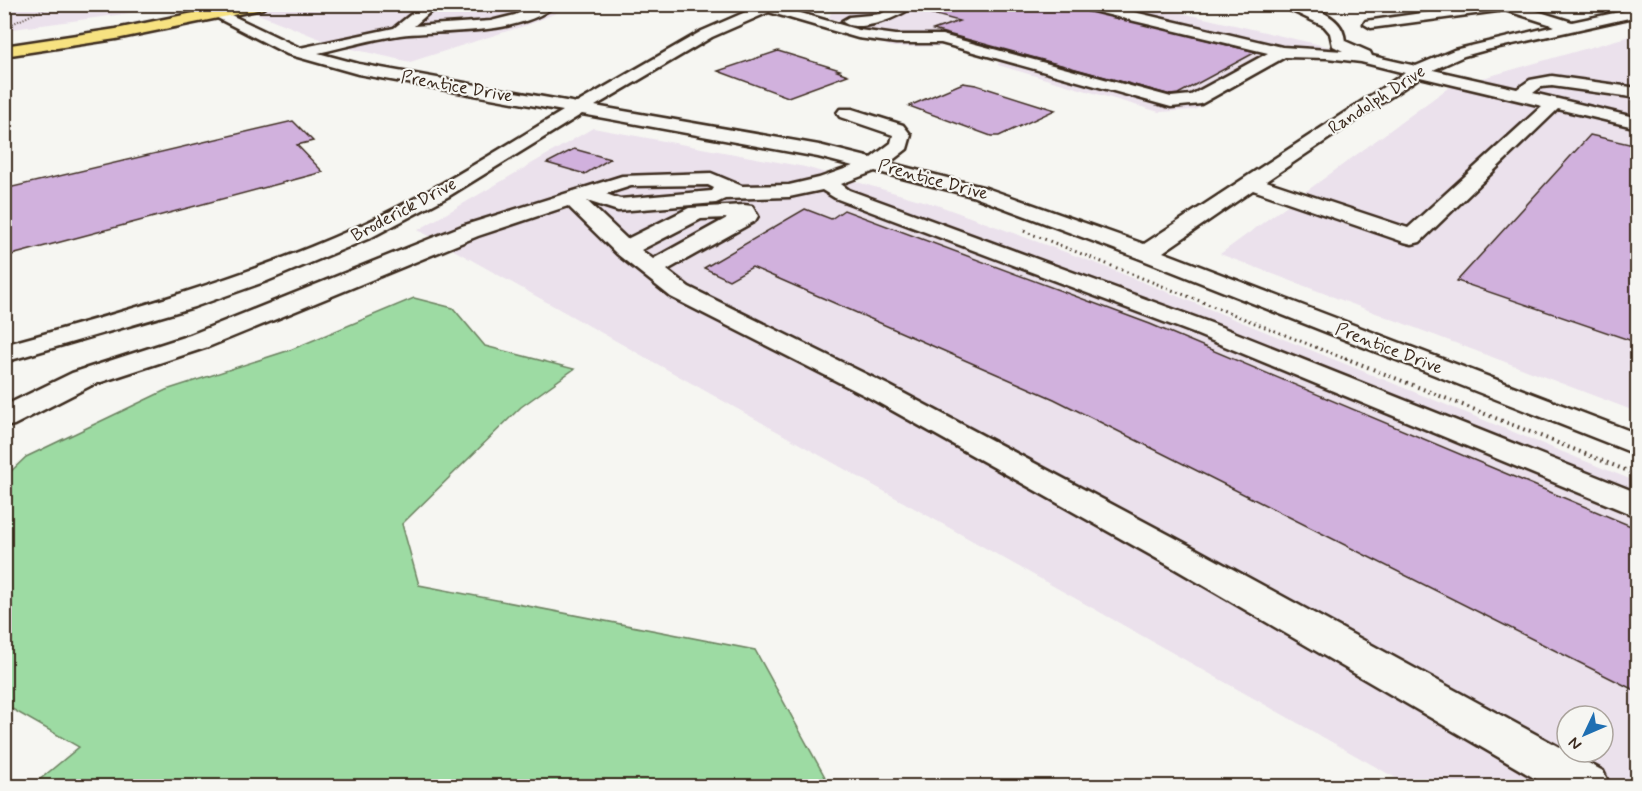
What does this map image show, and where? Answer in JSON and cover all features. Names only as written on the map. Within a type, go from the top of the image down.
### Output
[{"type":"main road","points":[[7,33],[119,24],[262,4]]},
{"type":"main road","points":[[4,51],[116,34],[214,9]]},
{"type":"street","points":[[399,31],[433,4]]},
{"type":"street","points":[[298,54],[399,31],[491,25],[520,18],[550,4]]},
{"type":"street","points":[[809,18],[856,21],[891,16],[909,4]]},
{"type":"street","points":[[1081,4],[1282,52],[1327,53],[1362,58],[1638,123]]},
{"type":"street","points":[[1283,4],[1326,21],[1337,33],[1338,43],[1365,55],[1362,58]]},
{"type":"street","points":[[1371,24],[1502,5],[1571,26]]},
{"type":"street","points":[[772,6],[841,16],[856,21],[884,37]]},
{"type":"street","points":[[772,6],[858,34],[942,39],[1171,102],[1195,100],[1282,52]]},
{"type":"street","name":"Broderick Drive","points":[[4,354],[185,302],[321,251],[399,216],[706,34],[772,6]]},
{"type":"street","name":"Prentice Drive","points":[[214,9],[298,54],[393,76],[855,159],[1006,201],[1638,445]]},
{"type":"street","name":"Randolph Drive","points":[[1146,254],[1418,71],[1467,51],[1638,12]]},
{"type":"street","points":[[1520,95],[1536,83],[1552,81],[1581,83],[1638,93]]},
{"type":"street","points":[[1251,183],[1412,237],[1555,103]]},
{"type":"street","points":[[579,196],[618,204],[701,200],[738,192],[789,191],[825,183],[876,164],[900,145],[902,135],[897,129],[846,113]]},
{"type":"street","points":[[855,159],[879,141],[878,129],[867,120]]},
{"type":"street","points":[[4,418],[82,379],[199,341],[470,231],[579,196],[629,175],[717,174],[738,192]]},
{"type":"street","points":[[825,183],[842,194],[1202,328],[1638,506]]},
{"type":"street","points":[[579,196],[625,249],[680,292],[880,392],[1182,557],[1588,786]]},
{"type":"street","points":[[625,249],[697,213],[744,211],[747,216],[651,270]]},
{"type":"path","points":[[7,33],[54,4]]},
{"type":"path","points":[[101,4],[121,9],[145,9],[146,4]]},
{"type":"shaded area","points":[[280,4],[575,5],[530,24],[410,62],[335,45],[251,11]]},
{"type":"shaded area","points":[[832,4],[1147,5],[1347,51],[1342,58],[1297,56],[1286,58],[1195,110],[1159,112],[998,65],[999,61],[946,46],[893,47],[854,35],[853,28],[846,24],[836,23],[838,20],[828,18],[832,12],[824,9]]},
{"type":"shaded area","points":[[4,5],[167,5],[124,14],[5,30]]},
{"type":"shaded area","points":[[1637,34],[1637,412],[1220,254],[1448,88]]},
{"type":"shaded area","points":[[593,128],[805,167],[937,205],[1098,264],[1637,482],[1637,786],[1410,786],[418,230]]},
{"type":"green space","points":[[414,298],[453,308],[485,346],[574,369],[521,407],[402,524],[419,585],[755,650],[830,786],[32,786],[79,747],[5,705],[5,477],[26,457],[166,390],[290,350]]},
{"type":"building","points":[[922,4],[1063,4],[1256,52],[1178,94],[1171,95],[933,30],[959,21],[921,11]]},
{"type":"building","points":[[778,51],[840,70],[837,71],[848,75],[788,97],[718,71]]},
{"type":"building","points":[[963,83],[1055,110],[999,136],[991,136],[909,106]]},
{"type":"building","points":[[293,121],[313,141],[297,145],[323,172],[4,257],[4,189]]},
{"type":"building","points":[[1590,135],[1638,146],[1638,343],[1457,281]]},
{"type":"building","points":[[574,149],[610,159],[585,174],[547,163]]},
{"type":"building","points":[[805,209],[831,219],[844,210],[1150,324],[1638,529],[1638,692],[1054,399],[752,267],[729,280],[704,268]]}]
